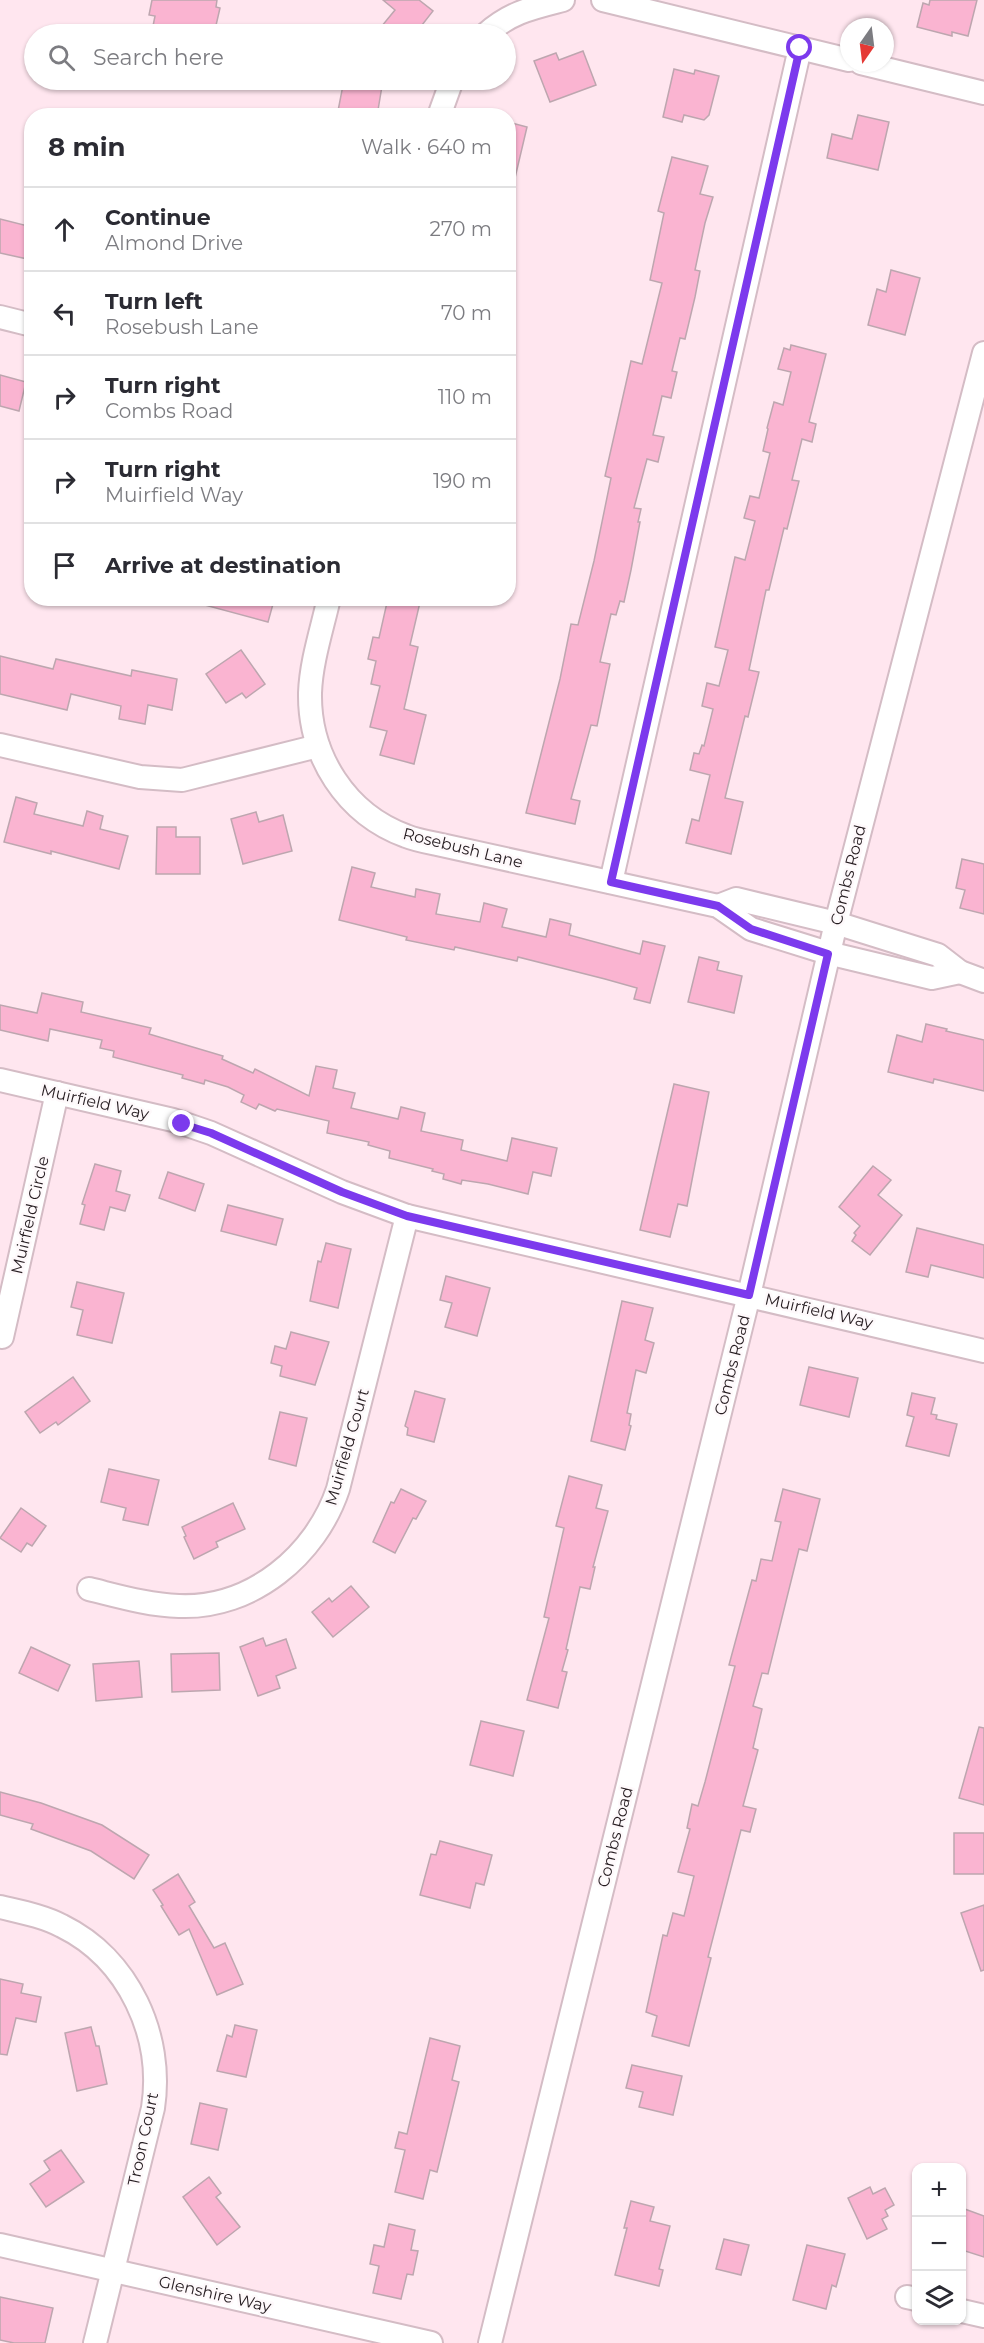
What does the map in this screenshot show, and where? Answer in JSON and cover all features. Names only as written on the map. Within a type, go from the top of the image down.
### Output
[{"type":"street","points":[[502,24],[519,13],[548,2],[563,0]]},
{"type":"street","points":[[603,0],[840,58]]},
{"type":"street","points":[[611,882],[800,48]]},
{"type":"street","points":[[894,71],[984,93]]},
{"type":"street","points":[[441,108],[447,90]]},
{"type":"street","points":[[0,317],[24,323]]},
{"type":"street","name":"Combs Road","points":[[490,2343],[749,1295],[828,954],[984,352]]},
{"type":"street","name":"Rosebush Lane","points":[[327,606],[310,691],[312,723],[318,746],[330,774],[348,799],[389,829],[407,837],[718,906],[751,929],[828,954],[932,978],[960,972]]},
{"type":"street","points":[[0,745],[140,777],[182,780],[318,746]]},
{"type":"street","name":"Rosebush Lane","points":[[718,906],[736,899],[836,923],[938,955],[960,972],[984,981]]},
{"type":"street","name":"Muirfield Way","points":[[0,1080],[143,1112],[211,1133],[342,1192],[407,1216],[984,1351]]},
{"type":"street","name":"Muirfield Circle","points":[[2,1336],[57,1093]]},
{"type":"street","name":"Muirfield Court","points":[[89,1589],[150,1603],[200,1605],[239,1595],[257,1587],[290,1564],[311,1541],[327,1516],[338,1489],[407,1216]]},
{"type":"street","name":"Troon Court","points":[[0,1907],[46,1919],[89,1943],[117,1970],[129,1986],[148,2031],[154,2060],[154,2099],[95,2343]]},
{"type":"street","name":"Glenshire Way","points":[[0,2245],[431,2343]]},
{"type":"street","points":[[966,2311],[984,2316]]},
{"type":"building","points":[[152,0],[217,0],[216,7],[220,8],[216,24],[153,24],[155,16],[149,15]]},
{"type":"building","points":[[383,0],[419,0],[433,11],[423,24],[383,24],[395,10]]},
{"type":"building","points":[[930,0],[977,0],[968,36],[952,32],[952,36],[917,27],[923,3],[929,5]]},
{"type":"building","points":[[583,51],[596,85],[550,102],[534,61],[556,53],[559,60]]},
{"type":"building","points":[[674,69],[694,74],[695,70],[719,76],[709,115],[704,120],[684,115],[682,122],[663,117]]},
{"type":"building","points":[[342,90],[381,90],[378,108],[339,108]]},
{"type":"building","points":[[858,115],[889,122],[878,170],[827,158],[832,134],[852,139]]},
{"type":"building","points":[[516,124],[527,127],[516,174]]},
{"type":"building","points":[[672,157],[708,166],[700,194],[713,197],[695,270],[700,271],[695,297],[685,339],[680,338],[672,371],[677,372],[671,398],[662,396],[653,435],[664,437],[658,462],[647,459],[634,508],[641,509],[638,522],[640,522],[624,602],[620,601],[616,615],[611,614],[600,662],[610,664],[597,726],[591,725],[571,799],[580,801],[575,824],[526,813],[560,679],[571,624],[578,625],[594,561],[611,478],[605,476],[631,361],[642,364],[662,283],[650,280],[664,213],[658,211]]},
{"type":"building","points":[[0,219],[24,225],[24,258],[0,253]]},
{"type":"building","points":[[891,270],[920,278],[905,335],[868,325],[877,289],[886,292]]},
{"type":"building","points":[[791,345],[826,354],[809,422],[816,424],[812,442],[802,439],[792,480],[799,481],[787,529],[784,528],[769,590],[766,590],[749,670],[759,672],[748,717],[745,716],[725,798],[743,802],[731,854],[686,843],[692,819],[699,821],[710,775],[690,770],[694,753],[699,754],[702,745],[704,746],[713,709],[702,706],[707,683],[719,686],[728,650],[715,647],[735,557],[745,560],[755,521],[744,518],[750,496],[759,498],[770,453],[763,451],[767,428],[774,402],[783,405],[791,372],[778,369],[784,348],[790,350]]},
{"type":"building","points":[[0,375],[24,381],[19,411],[0,406]]},
{"type":"building","points":[[208,606],[272,606],[268,622]]},
{"type":"building","points":[[386,606],[419,606],[410,645],[418,647],[404,709],[426,715],[414,764],[380,755],[387,731],[370,727],[380,686],[371,684],[376,661],[368,659],[373,637],[379,638]]},
{"type":"building","points":[[241,650],[265,684],[246,698],[242,693],[226,703],[206,674]]},
{"type":"building","points":[[0,656],[53,669],[56,659],[131,676],[132,670],[177,679],[172,710],[148,705],[145,724],[119,719],[121,706],[71,694],[67,710],[0,694]]},
{"type":"building","points":[[16,797],[37,803],[34,814],[83,826],[87,811],[103,816],[100,829],[128,836],[119,869],[51,851],[51,854],[4,842]]},
{"type":"building","points":[[256,812],[259,822],[283,815],[292,851],[243,864],[231,819]]},
{"type":"building","points":[[157,827],[176,827],[176,837],[200,837],[200,874],[156,874]]},
{"type":"building","points":[[962,859],[984,864],[984,914],[960,908],[965,890],[956,888]]},
{"type":"building","points":[[352,867],[375,873],[371,887],[415,897],[416,889],[440,894],[436,914],[480,922],[484,903],[507,909],[502,927],[546,937],[550,919],[571,924],[569,935],[640,954],[643,941],[665,946],[650,1003],[634,999],[637,988],[605,979],[518,957],[517,961],[455,947],[454,950],[406,940],[407,937],[339,920]]},
{"type":"building","points":[[699,957],[719,962],[717,970],[742,976],[734,1013],[688,1002]]},
{"type":"building","points":[[42,993],[83,1002],[81,1012],[151,1028],[149,1034],[223,1056],[222,1059],[253,1073],[255,1069],[309,1096],[316,1066],[337,1070],[333,1088],[355,1093],[351,1108],[398,1119],[401,1107],[425,1113],[421,1131],[463,1140],[461,1150],[507,1161],[512,1138],[557,1148],[551,1176],[533,1172],[528,1194],[462,1180],[461,1184],[443,1179],[444,1174],[432,1171],[433,1169],[389,1158],[390,1151],[368,1145],[369,1142],[327,1133],[329,1121],[277,1109],[275,1111],[259,1104],[256,1109],[241,1102],[244,1095],[228,1087],[205,1080],[204,1084],[182,1078],[183,1075],[113,1057],[114,1051],[100,1048],[102,1040],[50,1029],[48,1041],[0,1030],[0,1005],[37,1013]]},
{"type":"building","points":[[926,1024],[984,1040],[984,1091],[934,1079],[933,1083],[888,1072],[897,1035],[922,1042]]},
{"type":"building","points":[[674,1084],[709,1092],[687,1206],[678,1204],[670,1237],[640,1230]]},
{"type":"building","points":[[95,1164],[121,1171],[116,1191],[130,1195],[125,1211],[110,1207],[104,1230],[80,1224],[85,1205],[82,1204]]},
{"type":"building","points":[[873,1166],[891,1180],[878,1195],[902,1215],[870,1255],[852,1241],[856,1235],[854,1233],[860,1226],[839,1207]]},
{"type":"building","points":[[168,1172],[204,1184],[195,1211],[159,1198]]},
{"type":"building","points":[[228,1205],[283,1219],[276,1245],[221,1231]]},
{"type":"building","points":[[917,1228],[984,1245],[984,1278],[931,1265],[928,1277],[906,1272]]},
{"type":"building","points":[[326,1243],[351,1249],[338,1308],[310,1301],[318,1261],[321,1262]]},
{"type":"building","points":[[446,1276],[490,1288],[477,1336],[445,1327],[452,1303],[440,1300]]},
{"type":"building","points":[[77,1282],[124,1293],[112,1343],[77,1335],[83,1310],[71,1307]]},
{"type":"building","points":[[622,1301],[653,1308],[645,1340],[654,1343],[646,1373],[636,1370],[627,1413],[631,1414],[629,1425],[631,1426],[625,1450],[591,1441]]},
{"type":"building","points":[[291,1332],[329,1342],[315,1385],[280,1376],[282,1366],[271,1363],[275,1346],[286,1349]]},
{"type":"building","points":[[809,1367],[858,1378],[849,1417],[800,1405]]},
{"type":"building","points":[[73,1377],[90,1401],[58,1425],[56,1422],[40,1433],[25,1412]]},
{"type":"building","points":[[415,1391],[445,1399],[434,1442],[407,1435],[408,1428],[405,1426]]},
{"type":"building","points":[[912,1393],[935,1398],[931,1414],[937,1415],[936,1419],[957,1424],[949,1456],[906,1446],[914,1417],[907,1415]]},
{"type":"building","points":[[280,1412],[307,1418],[296,1466],[269,1459]]},
{"type":"building","points":[[109,1469],[159,1480],[148,1525],[123,1520],[126,1508],[101,1502]]},
{"type":"building","points":[[569,1476],[602,1485],[596,1508],[608,1511],[593,1567],[595,1567],[590,1589],[580,1587],[562,1671],[567,1672],[558,1708],[527,1700],[549,1618],[544,1617],[564,1528],[556,1526]]},
{"type":"building","points":[[401,1489],[426,1501],[416,1519],[413,1518],[395,1553],[373,1542],[391,1502],[394,1503]]},
{"type":"building","points":[[783,1489],[820,1499],[807,1551],[799,1549],[768,1674],[762,1673],[753,1706],[762,1709],[753,1748],[758,1750],[743,1806],[756,1809],[750,1832],[741,1830],[708,1957],[711,1958],[689,2046],[652,2036],[657,2016],[646,2012],[663,1935],[667,1936],[673,1913],[684,1916],[694,1876],[678,1872],[690,1829],[687,1828],[692,1804],[698,1806],[705,1782],[735,1666],[729,1665],[752,1580],[756,1581],[761,1559],[772,1561],[781,1522],[775,1521]]},
{"type":"building","points":[[233,1503],[245,1529],[216,1542],[218,1547],[194,1559],[182,1527]]},
{"type":"building","points":[[21,1508],[46,1526],[32,1546],[27,1543],[21,1552],[0,1538]]},
{"type":"building","points":[[351,1586],[369,1607],[333,1637],[312,1612],[329,1598],[332,1602]]},
{"type":"building","points":[[263,1638],[266,1646],[286,1639],[296,1668],[276,1676],[280,1688],[258,1696],[240,1647]]},
{"type":"building","points":[[31,1647],[70,1665],[58,1691],[19,1673]]},
{"type":"building","points":[[219,1653],[220,1690],[172,1692],[171,1654]]},
{"type":"building","points":[[139,1661],[142,1697],[96,1701],[93,1664]]},
{"type":"building","points":[[481,1721],[524,1731],[513,1776],[470,1765]]},
{"type":"building","points":[[979,1727],[984,1728],[984,1805],[959,1798]]},
{"type":"building","points":[[0,1792],[41,1803],[102,1825],[149,1855],[134,1879],[91,1851],[31,1829],[33,1824],[0,1815]]},
{"type":"building","points":[[954,1833],[984,1833],[984,1874],[954,1874]]},
{"type":"building","points":[[440,1841],[492,1855],[484,1885],[476,1883],[470,1908],[420,1895],[431,1854],[436,1855]]},
{"type":"building","points":[[178,1874],[195,1902],[189,1906],[214,1948],[225,1943],[243,1984],[217,1995],[189,1929],[179,1935],[161,1906],[163,1905],[153,1890]]},
{"type":"building","points":[[984,1905],[984,1970],[981,1971],[961,1913]]},
{"type":"building","points":[[0,1979],[23,1984],[21,1993],[41,1997],[36,2022],[16,2018],[7,2055],[0,2054]]},
{"type":"building","points":[[235,2025],[257,2030],[246,2077],[217,2071],[227,2035],[232,2037]]},
{"type":"building","points":[[91,2027],[96,2046],[99,2046],[107,2084],[77,2091],[65,2033]]},
{"type":"building","points":[[430,2038],[460,2046],[452,2080],[459,2082],[437,2172],[430,2170],[423,2199],[395,2192],[405,2150],[395,2148],[399,2132],[407,2134]]},
{"type":"building","points":[[632,2065],[682,2076],[673,2115],[639,2107],[643,2092],[626,2088]]},
{"type":"building","points":[[200,2103],[227,2109],[218,2150],[191,2144]]},
{"type":"building","points":[[61,2150],[84,2182],[46,2207],[30,2184],[50,2170],[44,2161]]},
{"type":"building","points":[[209,2177],[221,2193],[216,2197],[240,2227],[217,2245],[183,2197]]},
{"type":"building","points":[[870,2187],[873,2194],[885,2188],[894,2205],[885,2210],[888,2216],[882,2219],[887,2229],[867,2239],[848,2198]]},
{"type":"building","points":[[631,2201],[654,2207],[650,2221],[670,2226],[659,2269],[663,2270],[659,2286],[615,2275]]},
{"type":"building","points":[[966,2209],[984,2216],[984,2257],[966,2251]]},
{"type":"building","points":[[389,2224],[415,2230],[411,2250],[418,2251],[413,2275],[407,2274],[401,2299],[373,2293],[379,2266],[370,2264],[374,2245],[384,2247]]},
{"type":"building","points":[[724,2239],[749,2245],[741,2275],[716,2269]]},
{"type":"building","points":[[807,2245],[845,2254],[836,2287],[832,2285],[826,2309],[793,2300]]},
{"type":"building","points":[[0,2297],[53,2308],[45,2343],[14,2343],[0,2340]]},
{"type":"route","points":[[182,1124],[211,1133],[342,1192],[407,1216],[749,1295],[828,954],[751,929],[718,906],[611,882],[800,48]]}]
